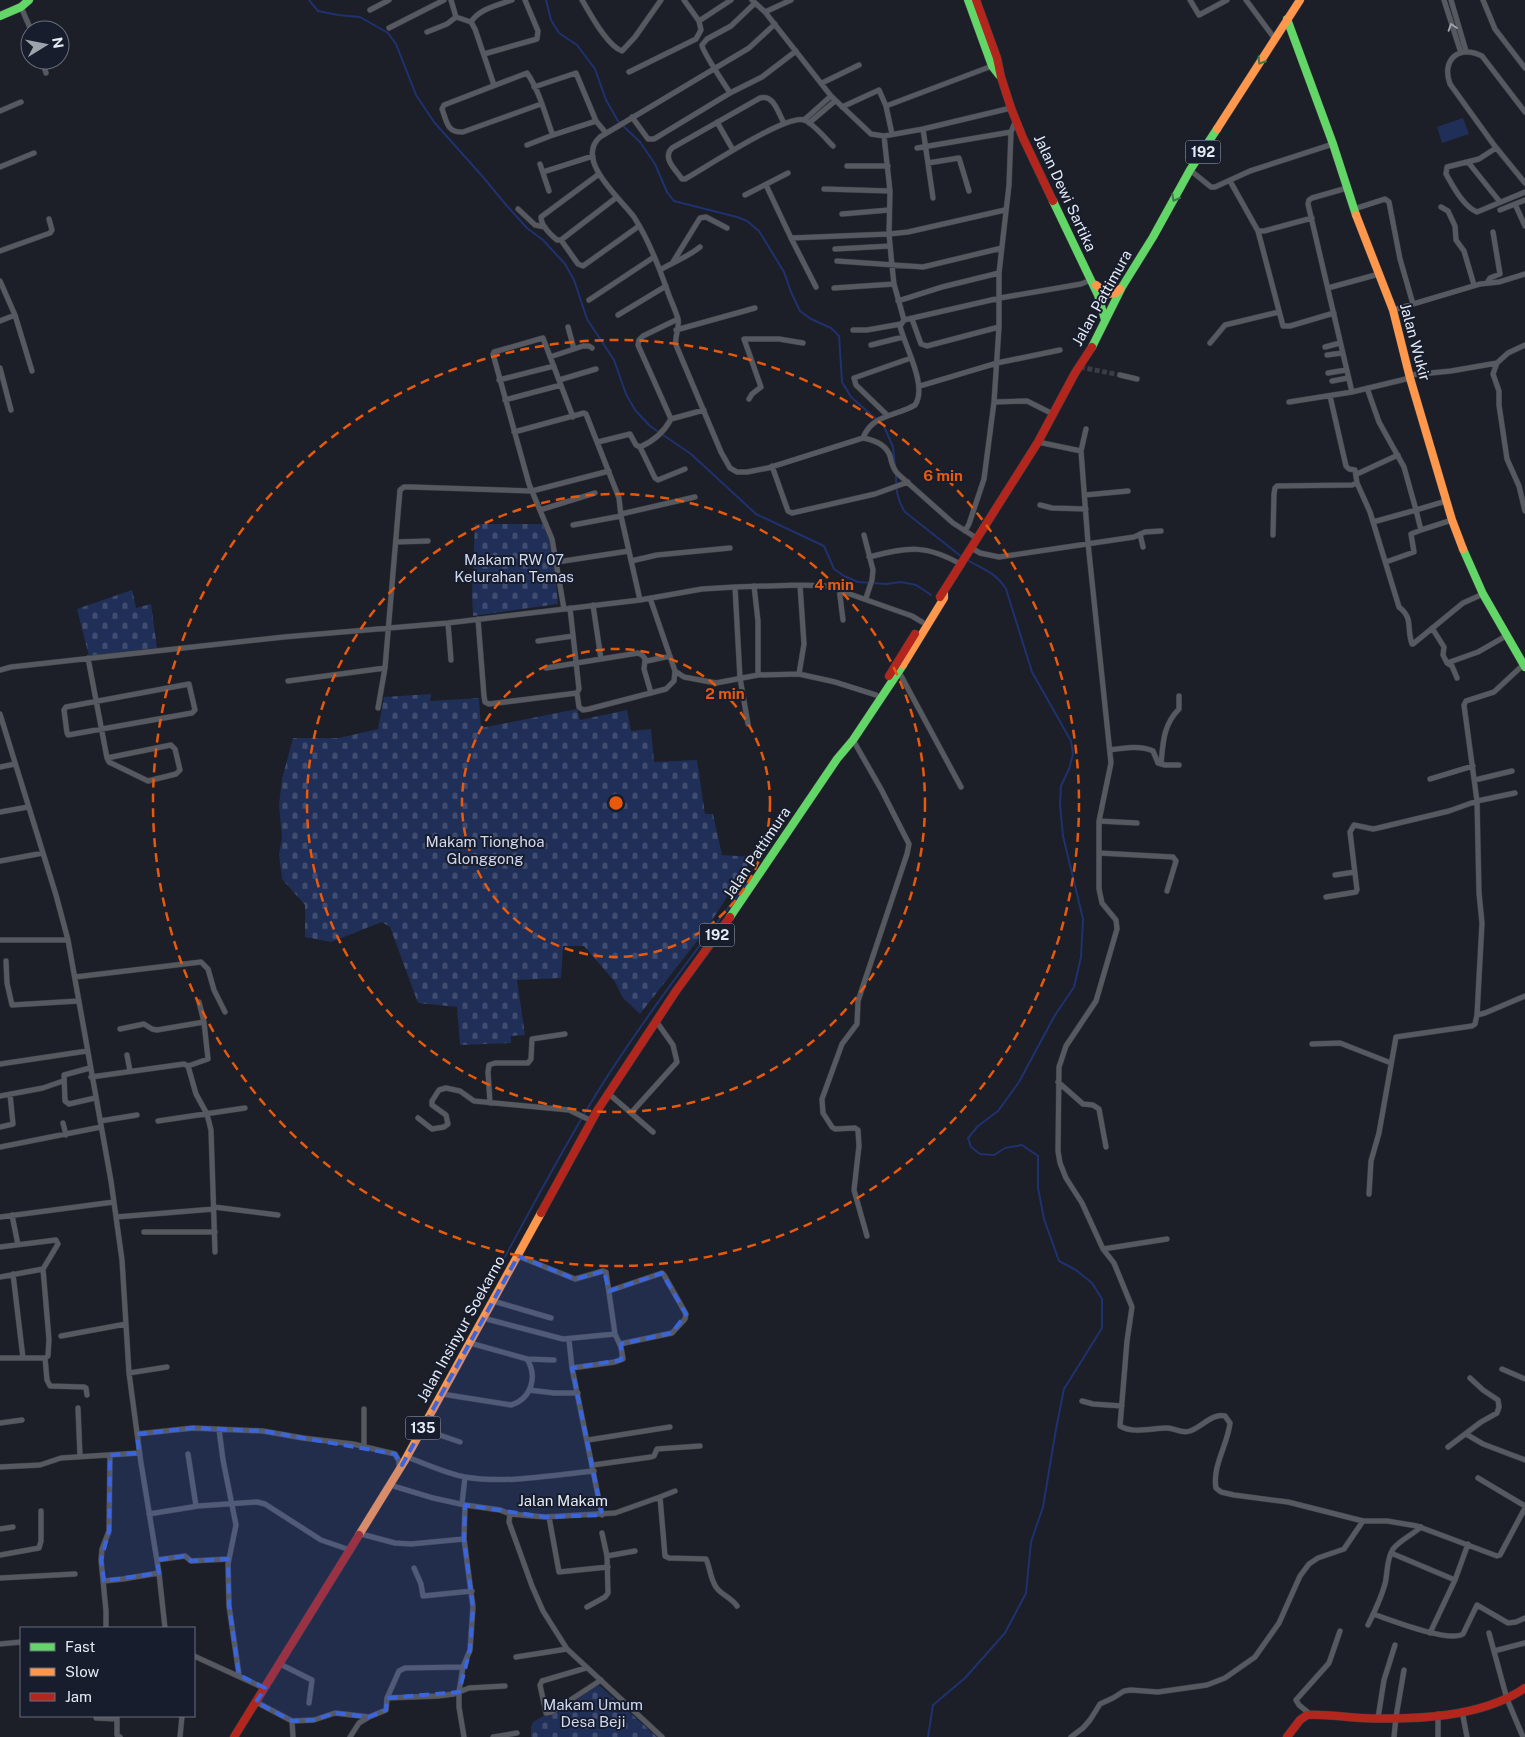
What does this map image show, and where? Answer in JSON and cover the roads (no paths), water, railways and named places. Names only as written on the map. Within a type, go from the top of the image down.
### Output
[{"type":"main road","points":[[0,16],[21,7],[29,0]]},
{"type":"main road","name":"192","points":[[1287,19],[1299,0]]},
{"type":"main road","name":"Jalan Dewi Sartika","points":[[973,3],[992,66],[1001,77]]},
{"type":"main road","name":"Jalan Dewi Sartika","points":[[973,3],[997,58],[1011,108],[1098,295],[1105,320]]},
{"type":"main road","name":"Jalan Pattimura","points":[[837,759],[838,752],[876,695],[920,621],[944,593],[973,549],[975,537],[1038,442],[1122,287],[1190,170],[1287,19]]},
{"type":"main road","name":"Jalan Wukir","points":[[1287,19],[1333,144],[1354,209],[1393,310],[1452,520],[1467,560],[1483,594],[1524,666]]},
{"type":"main road","points":[[1091,280],[1108,294],[1116,293],[1122,287]]},
{"type":"main road","name":"Jalan Pattimura","points":[[597,1111],[676,991],[730,917],[837,759],[853,740],[944,598],[944,593]]},
{"type":"main road","name":"Jalan Insinyur Soekarno","points":[[234,1737],[407,1457],[518,1256],[586,1118],[597,1111]]},
{"type":"main road","points":[[1287,1737],[1300,1720],[1307,1715],[1378,1718],[1438,1714],[1483,1707],[1507,1699],[1525,1688]]},
{"type":"street","points":[[370,10],[389,0]]},
{"type":"street","points":[[389,28],[444,0]]},
{"type":"street","points":[[451,0],[456,17]]},
{"type":"street","points":[[470,22],[483,11],[512,0]]},
{"type":"street","points":[[484,54],[537,39],[538,31],[528,3],[525,0]]},
{"type":"street","points":[[582,0],[617,50],[622,51],[635,38],[661,0]]},
{"type":"street","points":[[629,72],[696,39],[701,30],[698,21],[684,0]]},
{"type":"street","points":[[698,21],[731,0]]},
{"type":"street","points":[[765,12],[790,0]]},
{"type":"street","points":[[1190,0],[1199,16],[1227,0]]},
{"type":"street","points":[[1246,0],[1275,39]]},
{"type":"street","points":[[1444,0],[1464,52]]},
{"type":"street","points":[[1451,0],[1464,52]]},
{"type":"street","points":[[1483,0],[1496,29],[1525,68]]},
{"type":"street","points":[[730,93],[702,51],[702,43],[731,26],[754,2],[775,24],[833,98],[871,134],[884,136],[924,129],[1011,108]]},
{"type":"street","points":[[21,7],[27,20]]},
{"type":"street","points":[[456,17],[470,22],[475,29],[494,85]]},
{"type":"street","points":[[427,32],[447,24],[456,17]]},
{"type":"street","points":[[775,24],[748,48],[620,123],[596,140],[593,156],[599,174],[639,226],[660,270],[678,319],[674,339],[676,345],[720,452],[730,468],[736,472],[747,472],[863,438],[884,446],[889,454],[893,469],[953,524],[967,528],[975,537]]},
{"type":"street","points":[[632,117],[650,140],[730,93],[769,73],[796,51]]},
{"type":"street","points":[[1525,112],[1482,56],[1474,52],[1464,52],[1456,56],[1448,64],[1446,74],[1450,84],[1496,148],[1525,183]]},
{"type":"street","points":[[822,83],[859,65]]},
{"type":"street","points":[[886,106],[992,66]]},
{"type":"street","points":[[541,104],[470,131],[458,132],[452,131],[442,109],[442,106],[527,73],[534,87],[541,104],[553,135]]},
{"type":"street","points":[[534,87],[576,73],[596,121],[606,133]]},
{"type":"street","points":[[842,107],[878,89],[886,106],[892,134]]},
{"type":"street","points":[[784,123],[770,98],[766,96],[672,148],[668,152],[667,158],[682,179],[686,180],[733,150],[784,123],[806,122],[833,98]]},
{"type":"street","points":[[0,111],[22,102]]},
{"type":"street","points":[[967,528],[984,479],[994,402],[999,328],[999,273],[1009,185],[1011,132],[1016,119]]},
{"type":"street","points":[[527,145],[596,121]]},
{"type":"street","points":[[717,122],[733,150]]},
{"type":"street","points":[[806,122],[833,146]]},
{"type":"street","points":[[924,129],[933,198]]},
{"type":"street","points":[[917,148],[1011,132]]},
{"type":"street","points":[[863,438],[871,424],[887,415],[915,405],[918,402],[920,386],[903,336],[894,284],[889,234],[890,191],[884,136]]},
{"type":"street","points":[[1190,170],[1215,187],[1250,171],[1333,144]]},
{"type":"street","points":[[1496,148],[1480,159],[1447,168],[1446,174],[1453,186],[1469,207],[1476,212],[1525,192]]},
{"type":"street","points":[[0,167],[34,153]]},
{"type":"street","points":[[543,172],[593,156]]},
{"type":"street","points":[[928,163],[959,158],[969,190]]},
{"type":"street","points":[[1468,162],[1500,202]]},
{"type":"street","points":[[540,164],[549,191]]},
{"type":"street","points":[[847,166],[888,166]]},
{"type":"street","points":[[745,195],[788,173]]},
{"type":"street","points":[[599,174],[541,217],[541,222],[554,238],[561,240],[578,264],[583,266],[639,226]]},
{"type":"street","points":[[1230,181],[1258,232],[1284,327],[1334,313]]},
{"type":"street","points":[[766,185],[816,287]]},
{"type":"street","points":[[1347,188],[1309,200],[1352,392]]},
{"type":"street","points":[[824,189],[890,191]]},
{"type":"street","points":[[561,240],[617,197]]},
{"type":"street","points":[[1354,209],[1385,199],[1389,202],[1400,259],[1412,304]]},
{"type":"street","points":[[1500,210],[1525,200]]},
{"type":"street","points":[[1515,204],[1525,226]]},
{"type":"street","points":[[1442,207],[1448,211],[1455,226],[1456,240],[1464,251],[1474,285]]},
{"type":"street","points":[[518,209],[534,225],[545,227]]},
{"type":"street","points":[[842,214],[890,210]]},
{"type":"street","points":[[791,238],[889,234],[914,231],[1005,210]]},
{"type":"street","points":[[672,262],[700,218],[706,218],[727,228]]},
{"type":"street","points":[[1258,232],[1264,232],[1312,218]]},
{"type":"street","points":[[0,251],[50,233],[52,230],[49,219]]},
{"type":"street","points":[[1487,283],[1490,278],[1500,274],[1493,232]]},
{"type":"street","points":[[835,249],[890,246]]},
{"type":"street","points":[[660,270],[672,262],[693,253],[700,247]]},
{"type":"street","points":[[837,261],[928,267],[1002,248]]},
{"type":"street","points":[[589,300],[654,257]]},
{"type":"street","points":[[898,301],[942,287],[999,273]]},
{"type":"street","points":[[1328,288],[1379,274]]},
{"type":"street","points":[[1393,310],[1474,285],[1509,280],[1525,274]]},
{"type":"street","points":[[853,330],[867,330],[1000,298],[1081,284],[1091,280]]},
{"type":"street","points":[[0,281],[16,315],[32,371]]},
{"type":"street","points":[[834,288],[894,284]]},
{"type":"street","points":[[618,315],[666,286]]},
{"type":"street","points":[[676,330],[755,308]]},
{"type":"street","points":[[1210,343],[1226,325],[1279,312]]},
{"type":"street","points":[[0,321],[16,315]]},
{"type":"street","points":[[671,419],[638,345],[638,340],[678,319]]},
{"type":"street","points":[[912,319],[921,344],[927,346],[999,328]]},
{"type":"street","points":[[568,327],[574,349]]},
{"type":"street","points":[[871,346],[903,336]]},
{"type":"street","points":[[573,417],[542,338],[494,352],[499,380],[532,492],[552,539],[572,636],[579,689],[577,694],[579,707],[583,710],[651,693],[670,686],[674,681],[675,672],[650,598]]},
{"type":"street","points":[[750,399],[752,394],[761,387],[744,339],[779,339],[802,343]]},
{"type":"street","points":[[1325,347],[1340,343]]},
{"type":"street","points":[[1525,345],[1508,352],[1497,363],[1493,374],[1499,391],[1499,405],[1507,459],[1519,486],[1525,512]]},
{"type":"street","points":[[550,356],[587,346],[592,348]]},
{"type":"street","points":[[920,386],[997,363],[1060,350]]},
{"type":"street","points":[[1327,355],[1342,353]]},
{"type":"street","points":[[887,415],[856,385],[854,378],[911,358]]},
{"type":"street","points":[[1289,402],[1352,392],[1410,376],[1497,363]]},
{"type":"street","points":[[499,380],[554,366]]},
{"type":"street","points":[[0,368],[11,410]]},
{"type":"street","points":[[505,400],[560,383],[596,369]]},
{"type":"street","points":[[1328,373],[1346,370]]},
{"type":"street","points":[[1120,375],[1137,378]]},
{"type":"street","points":[[1332,381],[1348,378]]},
{"type":"street","points":[[1367,388],[1379,422],[1404,467],[1421,530]]},
{"type":"street","points":[[1330,396],[1346,466],[1349,469],[1354,469],[1357,474],[1358,483],[1368,505],[1399,607],[1408,616],[1412,644],[1463,603],[1483,594]]},
{"type":"street","points":[[994,402],[1027,401],[1053,414]]},
{"type":"street","points":[[640,447],[655,439],[666,428],[671,419],[704,410]]},
{"type":"street","points":[[514,432],[586,414],[619,498],[640,600]]},
{"type":"street","points":[[1086,429],[1082,451],[1088,543],[1110,750],[1110,773],[1099,820],[1099,889],[1102,903],[1116,920],[1117,929],[1098,995],[1066,1046],[1059,1066],[1058,1151],[1066,1178],[1082,1203],[1103,1248],[1114,1263],[1132,1307],[1127,1341],[1120,1424],[1124,1428],[1140,1430],[1167,1428],[1185,1432],[1200,1426],[1213,1417],[1225,1416],[1229,1419],[1230,1428],[1221,1452],[1215,1480],[1218,1490],[1221,1492],[1255,1499],[1288,1502],[1363,1521],[1387,1521],[1421,1527],[1499,1555],[1525,1507],[1478,1478]]},
{"type":"street","points":[[598,442],[628,433],[632,436],[636,445],[640,447],[658,480],[685,469]]},
{"type":"street","points":[[1038,442],[1082,451]]},
{"type":"street","points":[[1357,474],[1398,455]]},
{"type":"street","points":[[772,466],[788,512],[792,513],[875,494],[908,482]]},
{"type":"street","points":[[378,708],[385,668],[400,490],[404,487],[532,492],[609,471]]},
{"type":"street","points":[[1273,535],[1274,494],[1277,486],[1352,485],[1358,483]]},
{"type":"street","points":[[1085,495],[1128,491]]},
{"type":"street","points":[[540,510],[595,493]]},
{"type":"street","points":[[573,525],[695,497]]},
{"type":"street","points":[[1373,522],[1446,501]]},
{"type":"street","points":[[1040,505],[1052,508],[1086,509]]},
{"type":"street","points":[[1386,562],[1414,552],[1411,534],[1452,520]]},
{"type":"street","points":[[973,549],[980,553],[997,557],[1134,537],[1149,531],[1161,531]]},
{"type":"street","points":[[1140,534],[1143,547]]},
{"type":"street","points":[[864,535],[873,570],[872,582],[866,598]]},
{"type":"street","points":[[396,542],[428,541]]},
{"type":"street","points":[[631,561],[664,554],[730,548]]},
{"type":"street","points":[[870,557],[896,550],[922,549],[965,561]]},
{"type":"street","points":[[556,562],[629,551]]},
{"type":"street","points":[[799,674],[804,644],[800,585]]},
{"type":"street","points":[[0,670],[88,658],[284,637],[448,623],[735,587],[819,585],[839,588],[912,616],[920,621]]},
{"type":"street","points":[[754,586],[758,621],[758,675]]},
{"type":"street","points":[[735,587],[740,678],[748,724]]},
{"type":"street","points":[[839,588],[842,620]]},
{"type":"street","points":[[593,606],[601,659]]},
{"type":"street","points":[[478,619],[484,696],[487,703],[577,694]]},
{"type":"street","points":[[448,623],[451,660]]},
{"type":"street","points":[[1432,628],[1444,647],[1442,654],[1447,663],[1452,666],[1457,678]]},
{"type":"street","points":[[538,642],[572,636]]},
{"type":"street","points":[[1447,663],[1478,652],[1506,636]]},
{"type":"street","points":[[546,668],[638,653],[645,660],[644,669],[651,693]]},
{"type":"street","points":[[645,660],[650,662],[670,656]]},
{"type":"street","points":[[88,658],[100,730],[107,758],[111,764],[146,780],[176,774],[180,770],[175,749],[171,745],[107,758]]},
{"type":"street","points":[[1369,1194],[1371,1161],[1379,1133],[1396,1037],[1472,1026],[1476,1022],[1482,923],[1479,892],[1477,801],[1464,705],[1466,701],[1494,692],[1524,666]]},
{"type":"street","points":[[288,681],[385,668]]},
{"type":"street","points":[[675,672],[684,676],[716,683],[758,675],[799,674],[835,682],[876,695]]},
{"type":"street","points":[[898,672],[961,787]]},
{"type":"street","points":[[189,684],[195,710],[192,713],[68,735],[65,708],[96,701],[189,684]]},
{"type":"street","points":[[1161,764],[1167,724],[1179,708],[1179,696]]},
{"type":"street","points":[[0,714],[68,940],[75,977],[114,1202],[122,1260],[129,1373],[159,1572],[165,1627]]},
{"type":"street","points":[[0,739],[7,736]]},
{"type":"street","points":[[853,740],[909,844],[858,1002],[857,1024],[842,1044],[822,1099],[824,1113],[832,1127],[835,1129],[855,1128],[858,1130],[859,1146],[854,1190],[867,1236]]},
{"type":"street","points":[[1110,750],[1127,748],[1152,750],[1158,763],[1179,766]]},
{"type":"street","points":[[0,767],[15,764]]},
{"type":"street","points":[[1430,779],[1473,766]]},
{"type":"street","points":[[1475,780],[1512,771]]},
{"type":"street","points":[[1326,897],[1356,892],[1358,884],[1350,832],[1354,825],[1378,828],[1477,801],[1515,793]]},
{"type":"street","points":[[0,812],[28,807]]},
{"type":"street","points":[[1099,820],[1137,823]]},
{"type":"street","points":[[0,861],[43,853]]},
{"type":"street","points":[[1099,853],[1174,857],[1176,861],[1167,891]]},
{"type":"street","points":[[1335,875],[1355,872]]},
{"type":"street","points":[[0,940],[68,940]]},
{"type":"street","points":[[6,961],[7,983],[12,1005],[78,1001]]},
{"type":"street","points":[[75,977],[201,962],[208,969],[214,990],[225,1012]]},
{"type":"street","points":[[0,984],[7,983]]},
{"type":"street","points":[[1477,1015],[1525,996]]},
{"type":"street","points":[[91,1077],[184,1064],[188,1066],[208,1059],[204,1022],[199,1002]]},
{"type":"street","points":[[631,1113],[677,1062],[673,1046],[656,1021]]},
{"type":"street","points":[[120,1029],[144,1024],[157,1030],[204,1022]]},
{"type":"street","points":[[490,1103],[488,1072],[492,1064],[528,1063],[532,1059],[532,1039],[565,1034]]},
{"type":"street","points":[[1312,1044],[1340,1043],[1391,1063]]},
{"type":"street","points":[[0,1064],[87,1050]]},
{"type":"street","points":[[127,1055],[130,1071]]},
{"type":"street","points":[[188,1066],[196,1094],[212,1130],[215,1252]]},
{"type":"street","points":[[90,1068],[64,1075],[65,1101],[68,1104],[95,1098]]},
{"type":"street","points":[[0,1096],[43,1088],[63,1081]]},
{"type":"street","points":[[1058,1082],[1083,1104],[1093,1105],[1099,1109],[1106,1148]]},
{"type":"street","points":[[418,1118],[432,1129],[444,1127],[448,1124],[446,1115],[432,1103],[432,1098],[441,1089],[460,1091],[474,1102],[560,1108],[576,1112],[586,1118]]},
{"type":"street","points":[[0,1127],[13,1124],[10,1094]]},
{"type":"street","points":[[608,1094],[653,1132]]},
{"type":"street","points":[[158,1121],[246,1108]]},
{"type":"street","points":[[0,1147],[66,1135],[137,1115]]},
{"type":"street","points":[[63,1122],[66,1135]]},
{"type":"street","points":[[0,1217],[114,1202]]},
{"type":"street","points":[[116,1217],[214,1208],[278,1215]]},
{"type":"street","points":[[12,1215],[18,1245]]},
{"type":"street","points":[[144,1232],[215,1232]]},
{"type":"street","points":[[1103,1248],[1167,1239]]},
{"type":"street","points":[[0,1248],[53,1240],[58,1242],[58,1246],[43,1269],[49,1339],[48,1356],[45,1358],[47,1380],[50,1386],[84,1386],[87,1395]]},
{"type":"street","points":[[518,1256],[575,1279],[604,1271],[606,1274],[614,1334],[620,1344],[623,1357],[621,1360],[572,1368]]},
{"type":"street","points":[[0,1276],[43,1269]]},
{"type":"street","points":[[609,1291],[662,1273],[686,1314],[685,1319],[672,1333],[620,1344]]},
{"type":"street","points":[[13,1274],[23,1358]]},
{"type":"street","points":[[493,1301],[551,1318]]},
{"type":"street","points":[[483,1318],[569,1340],[614,1334]]},
{"type":"street","points":[[61,1336],[126,1324]]},
{"type":"street","points":[[569,1340],[572,1368],[594,1468],[602,1515]]},
{"type":"street","points":[[470,1343],[527,1360],[554,1360]]},
{"type":"street","points":[[0,1358],[45,1358]]},
{"type":"street","points":[[442,1394],[511,1405],[521,1402],[529,1390],[532,1374],[527,1360]]},
{"type":"street","points":[[129,1373],[167,1367]]},
{"type":"street","points":[[1502,1369],[1525,1379]]},
{"type":"street","points":[[1448,1447],[1481,1422],[1497,1413],[1499,1407],[1498,1400],[1470,1378]]},
{"type":"street","points":[[529,1390],[564,1394],[578,1393]]},
{"type":"street","points":[[1082,1401],[1093,1404],[1122,1406]]},
{"type":"street","points":[[78,1408],[80,1456]]},
{"type":"street","points":[[364,1409],[364,1447]]},
{"type":"street","points":[[0,1423],[22,1420]]},
{"type":"street","points":[[588,1440],[670,1427]]},
{"type":"street","points":[[137,1434],[193,1428],[263,1431],[364,1447],[395,1454],[399,1461],[398,1471]]},
{"type":"street","points":[[220,1429],[223,1460],[236,1528],[228,1559],[229,1606],[239,1675]]},
{"type":"street","points":[[422,1429],[460,1442]]},
{"type":"street","points":[[1466,1434],[1483,1444],[1525,1460]]},
{"type":"street","name":"Jalan Makam","points":[[407,1457],[465,1477],[510,1479],[594,1468],[651,1457],[654,1456],[657,1449],[700,1446]]},
{"type":"street","points":[[0,1468],[40,1465],[61,1458],[140,1452]]},
{"type":"street","points":[[188,1454],[196,1506]]},
{"type":"street","points":[[106,1627],[101,1560],[102,1549],[108,1531],[110,1455]]},
{"type":"street","points":[[464,1737],[459,1707],[459,1692],[470,1642],[473,1607],[464,1539],[465,1477]]},
{"type":"street","name":"Jalan Makam","points":[[390,1485],[464,1505],[500,1510],[510,1514],[549,1517],[602,1515],[622,1512],[675,1491]]},
{"type":"street","points":[[660,1497],[665,1556],[669,1558],[706,1558],[716,1587],[737,1606]]},
{"type":"street","points":[[149,1514],[196,1506],[250,1502],[265,1504],[321,1540],[350,1550]]},
{"type":"street","points":[[0,1555],[40,1548],[41,1512]]},
{"type":"street","points":[[510,1514],[509,1522],[532,1586],[543,1611],[566,1649],[662,1737]]},
{"type":"street","points":[[549,1517],[559,1572],[608,1567]]},
{"type":"street","points":[[1071,1737],[1083,1728],[1100,1704],[1124,1691],[1158,1692],[1207,1685],[1225,1678],[1255,1657],[1280,1623],[1300,1576],[1309,1564],[1318,1558],[1344,1549],[1363,1521]]},
{"type":"street","points":[[0,1529],[13,1527]]},
{"type":"street","points":[[1368,1625],[1385,1582],[1387,1564],[1391,1553],[1400,1542],[1421,1527]]},
{"type":"street","points":[[587,1607],[608,1595],[607,1556],[602,1532]]},
{"type":"street","points":[[361,1534],[395,1543],[411,1544],[464,1539]]},
{"type":"street","points":[[1430,1633],[1455,1580],[1468,1544]]},
{"type":"street","points":[[607,1556],[635,1551]]},
{"type":"street","points":[[1391,1553],[1455,1580]]},
{"type":"street","points":[[157,1560],[183,1556],[191,1561],[228,1559]]},
{"type":"street","points":[[414,1568],[421,1584],[423,1596],[472,1591]]},
{"type":"street","points":[[104,1581],[159,1572]]},
{"type":"street","points":[[0,1578],[75,1574]]},
{"type":"street","points":[[1373,1614],[1430,1633],[1455,1637],[1464,1634],[1477,1605],[1508,1623],[1525,1618]]},
{"type":"street","points":[[1310,1715],[1299,1706],[1296,1700],[1329,1663],[1340,1631]]},
{"type":"street","points":[[1489,1633],[1507,1699],[1523,1737]]},
{"type":"street","points":[[0,1644],[20,1642]]},
{"type":"street","points":[[1494,1651],[1525,1643]]},
{"type":"street","points":[[1378,1718],[1384,1680],[1395,1645]]},
{"type":"street","points":[[516,1657],[566,1649]]},
{"type":"street","points":[[195,1656],[265,1688]]},
{"type":"street","points":[[280,1664],[312,1680],[309,1703]]},
{"type":"street","points":[[350,1737],[359,1723],[386,1710],[386,1698],[399,1671],[404,1668],[463,1667]]},
{"type":"street","points":[[586,1668],[542,1681],[540,1685],[546,1713],[552,1712],[600,1680]]},
{"type":"street","points":[[1394,1737],[1404,1670]]},
{"type":"street","points":[[386,1698],[438,1696],[459,1692],[468,1688],[505,1686]]},
{"type":"street","points":[[256,1702],[292,1721],[314,1720],[336,1713],[369,1717]]},
{"type":"street","points":[[1462,1711],[1467,1737]]},
{"type":"street","points":[[1438,1714],[1438,1737]]},
{"type":"street","points":[[96,1718],[117,1717],[117,1734],[120,1737]]},
{"type":"street","points":[[180,1737],[182,1717]]},
{"type":"street","points":[[292,1721],[293,1737]]},
{"type":"street","points":[[493,1737],[517,1733]]},
{"type":"waterway","points":[[309,0],[318,11],[360,17],[388,33],[396,44],[416,95],[434,122],[527,228],[543,240],[565,264],[574,280],[587,319],[614,360],[626,394],[635,410],[650,426],[691,454],[756,514],[824,546],[834,569],[844,576],[858,582],[886,584],[901,582],[916,585],[931,595]]},
{"type":"waterway","points":[[546,0],[551,20],[559,33],[577,45],[595,69],[606,100],[618,121],[640,142],[655,164],[667,192],[674,201],[747,221],[759,231],[784,272],[800,311],[811,319],[831,328],[839,336],[842,382],[851,397],[884,426],[893,447],[895,467]]},
{"type":"waterway","points":[[896,474],[896,485],[900,503],[905,512],[962,557]]},
{"type":"waterway","points":[[928,1737],[933,1705],[965,1678],[1005,1633],[1026,1593],[1031,1542],[1043,1507],[1064,1389],[1102,1328],[1102,1299],[1092,1283],[1076,1270],[1059,1261],[1044,1219],[1038,1188],[1038,1156],[1022,1145],[1005,1148],[994,1155],[980,1154],[971,1147],[968,1138],[978,1126],[998,1111],[1019,1082],[1055,1015],[1074,987],[1081,957],[1083,919],[1063,836],[1060,804],[1061,786],[1069,769],[1073,754],[1071,741],[1032,672],[1006,589],[994,575],[969,561]]},
{"type":"waterway","points":[[500,1266],[572,1134],[598,1091],[671,985],[748,882]]},
{"type":"tunnel","points":[[1080,367],[1120,375]]},
{"type":"park label","name":"Makam RW 07 Kelurahan Temas","points":[[514,568]]},
{"type":"park label","name":"Makam Tionghoa Glonggong","points":[[485,850]]},
{"type":"park label","name":"Makam Umum Desa Beji","points":[[593,1714]]}]
